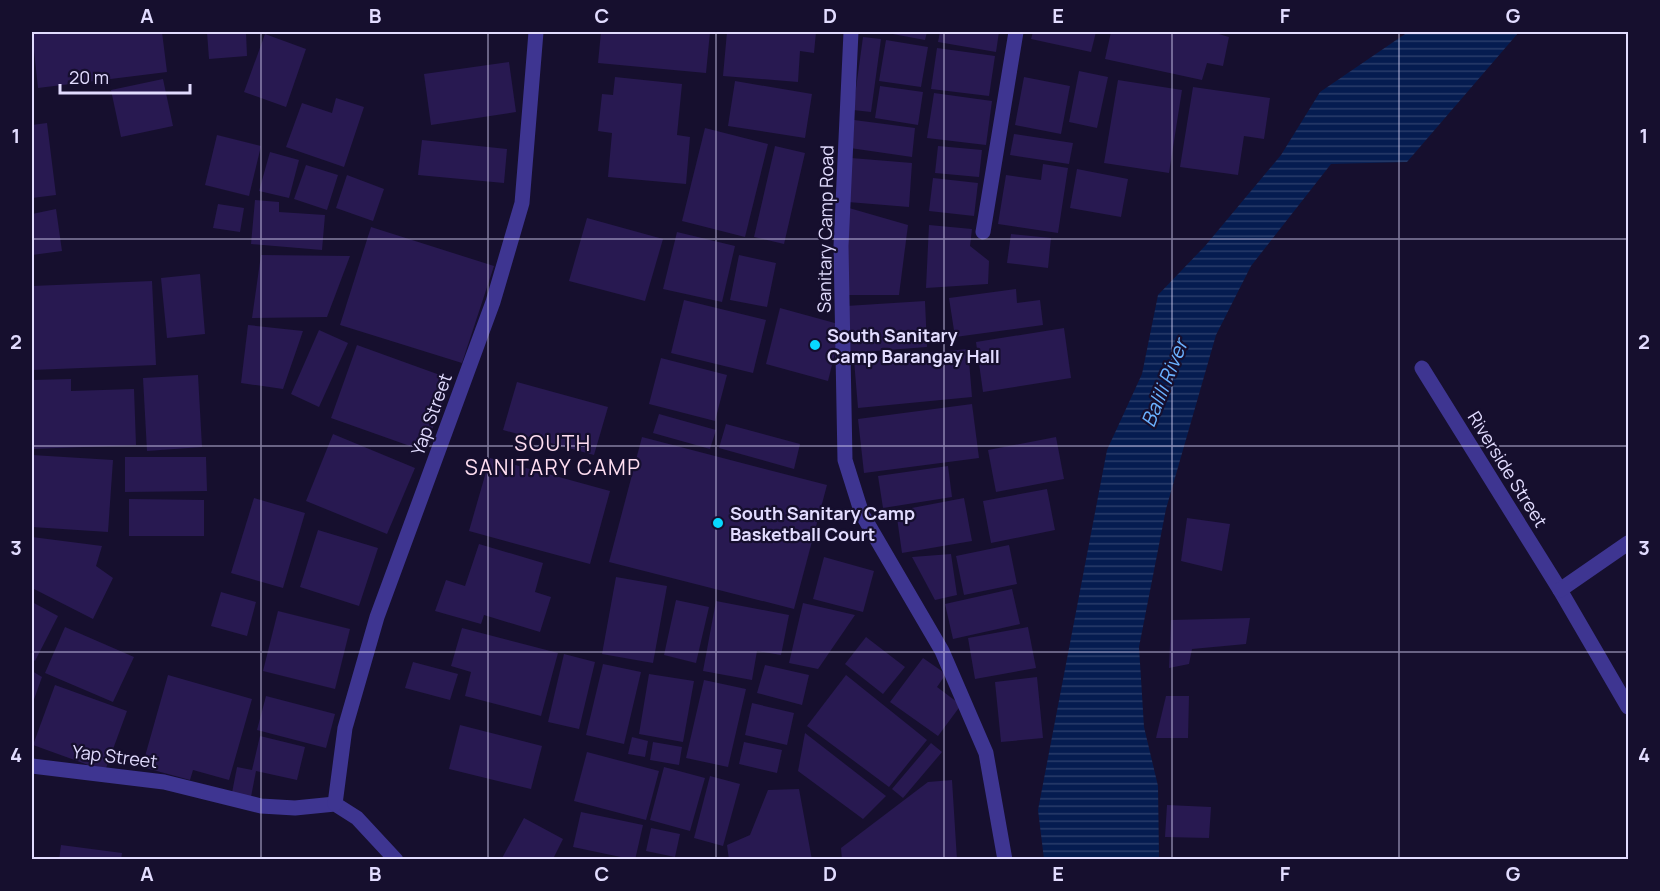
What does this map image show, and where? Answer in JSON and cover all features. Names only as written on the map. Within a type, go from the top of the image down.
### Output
[{"type":"street","name":"Yap Street","points":[[32,766],[164,782],[261,806],[295,808],[335,804],[345,728],[377,617],[493,302],[522,203],[536,32]]},
{"type":"street","name":"Sanitary Camp Road","points":[[850,32],[841,246],[845,460],[862,514],[942,651],[987,753],[1005,860]]},
{"type":"street","points":[[983,232],[1016,32]]},
{"type":"street","name":"Riverside Street","points":[[1422,368],[1560,590],[1629,707]]},
{"type":"street","points":[[1560,590],[1629,543]]},
{"type":"street","points":[[335,804],[357,818],[396,860]]},
{"type":"water","name":"Balili River","points":[[1408,32],[1519,32],[1407,162],[1331,164],[1251,266],[1216,335],[1166,509],[1139,647],[1144,727],[1158,786],[1159,859],[1044,859],[1038,810],[1107,450],[1142,374],[1158,295],[1205,246],[1281,155],[1320,92]]},
{"type":"building","points":[[32,32],[162,32],[167,72],[38,88]]},
{"type":"building","points":[[207,32],[246,32],[247,56],[209,59]]},
{"type":"building","points":[[601,32],[710,32],[706,73],[598,63]]},
{"type":"building","points":[[727,32],[816,32],[814,53],[800,51],[798,82],[723,76]]},
{"type":"building","points":[[882,32],[927,32],[925,40]]},
{"type":"building","points":[[940,32],[999,32],[996,52],[938,42]]},
{"type":"building","points":[[1033,32],[1096,32],[1091,52],[1031,39]]},
{"type":"building","points":[[1111,32],[1212,32],[1229,37],[1223,66],[1207,63],[1202,80],[1105,59]]},
{"type":"building","points":[[265,34],[306,49],[286,107],[244,92]]},
{"type":"building","points":[[863,37],[881,39],[871,112],[853,110]]},
{"type":"building","points":[[886,40],[928,47],[921,87],[879,81]]},
{"type":"building","points":[[937,48],[995,56],[989,96],[931,89]]},
{"type":"building","points":[[509,62],[516,112],[431,125],[424,74]]},
{"type":"building","points":[[1079,71],[1108,77],[1097,128],[1069,122]]},
{"type":"building","points":[[615,77],[682,84],[677,135],[690,137],[686,184],[608,177],[612,133],[598,131],[602,94],[613,95]]},
{"type":"building","points":[[1024,77],[1070,86],[1061,134],[1015,125]]},
{"type":"building","points":[[163,79],[173,126],[121,137],[111,90]]},
{"type":"building","points":[[1118,80],[1182,90],[1169,173],[1104,163]]},
{"type":"building","points":[[735,81],[812,94],[805,138],[728,126]]},
{"type":"building","points":[[880,86],[923,92],[918,125],[875,118]]},
{"type":"building","points":[[1193,87],[1270,98],[1264,139],[1244,136],[1238,175],[1180,167]]},
{"type":"building","points":[[934,93],[992,101],[986,145],[927,138]]},
{"type":"building","points":[[336,98],[364,107],[344,167],[286,147],[302,103],[332,113]]},
{"type":"building","points":[[854,120],[915,128],[912,157],[850,148]]},
{"type":"building","points":[[47,123],[56,195],[32,198],[32,125]]},
{"type":"building","points":[[705,128],[768,144],[745,237],[682,221]]},
{"type":"building","points":[[1014,134],[1073,143],[1069,164],[1010,155]]},
{"type":"building","points":[[217,135],[261,146],[249,196],[205,185]]},
{"type":"building","points":[[422,140],[507,149],[504,183],[418,175]]},
{"type":"building","points":[[775,146],[805,153],[784,244],[754,237]]},
{"type":"building","points":[[938,146],[982,150],[979,177],[935,173]]},
{"type":"building","points":[[270,152],[299,160],[289,198],[259,191]]},
{"type":"building","points":[[851,158],[912,163],[909,207],[848,202]]},
{"type":"building","points":[[1043,164],[1068,168],[1058,233],[998,224],[1006,175],[1041,180]]},
{"type":"building","points":[[306,165],[338,175],[327,210],[294,199]]},
{"type":"building","points":[[1077,169],[1128,179],[1121,217],[1070,208]]},
{"type":"building","points":[[347,175],[384,189],[373,221],[336,208]]},
{"type":"building","points":[[933,178],[978,183],[974,216],[929,211]]},
{"type":"building","points":[[255,200],[279,202],[279,212],[325,215],[322,250],[251,244]]},
{"type":"building","points":[[218,204],[244,208],[240,232],[213,228]]},
{"type":"building","points":[[849,208],[908,225],[899,295],[844,295]]},
{"type":"building","points":[[56,209],[62,251],[32,255],[32,214]]},
{"type":"building","points":[[587,218],[663,239],[645,301],[569,281]]},
{"type":"building","points":[[929,225],[972,229],[970,246],[989,261],[988,284],[926,288]]},
{"type":"building","points":[[371,227],[494,266],[462,363],[340,325]]},
{"type":"building","points":[[677,232],[735,246],[722,302],[663,289]]},
{"type":"building","points":[[1011,234],[1051,238],[1048,268],[1007,263]]},
{"type":"building","points":[[261,255],[350,256],[327,317],[252,318]]},
{"type":"building","points":[[739,255],[776,263],[767,307],[730,300]]},
{"type":"building","points":[[200,274],[205,334],[167,338],[161,278]]},
{"type":"building","points":[[152,281],[156,365],[32,370],[32,286]]},
{"type":"building","points":[[1016,289],[1017,303],[1040,300],[1043,325],[955,337],[949,298]]},
{"type":"building","points":[[684,300],[766,320],[753,373],[671,353]]},
{"type":"building","points":[[925,301],[927,347],[849,353],[846,306]]},
{"type":"building","points":[[780,308],[842,325],[828,381],[766,364]]},
{"type":"building","points":[[248,325],[303,331],[283,389],[241,383]]},
{"type":"building","points":[[1064,328],[1071,378],[983,392],[976,342]]},
{"type":"building","points":[[319,330],[348,343],[319,407],[291,394]]},
{"type":"building","points":[[357,345],[451,379],[424,451],[331,418]]},
{"type":"building","points":[[968,349],[972,397],[858,408],[854,360]]},
{"type":"building","points":[[661,358],[727,375],[715,421],[649,404]]},
{"type":"building","points":[[198,375],[202,447],[147,451],[143,378]]},
{"type":"building","points":[[71,379],[71,391],[134,389],[136,445],[32,449],[32,380]]},
{"type":"building","points":[[517,382],[608,407],[594,455],[503,430]]},
{"type":"building","points":[[972,404],[979,458],[864,473],[858,419]]},
{"type":"building","points":[[659,414],[716,430],[710,449],[653,433]]},
{"type":"building","points":[[726,424],[800,444],[794,469],[719,448]]},
{"type":"building","points":[[333,434],[415,468],[387,534],[306,501]]},
{"type":"building","name":"South Sanitary Camp Basketball Court","points":[[642,437],[827,485],[794,609],[609,562]]},
{"type":"building","points":[[1056,437],[1064,479],[996,492],[988,450]]},
{"type":"building","points":[[32,455],[113,460],[108,532],[32,527]]},
{"type":"building","points":[[125,457],[206,457],[207,491],[125,492]]},
{"type":"building","points":[[490,458],[610,491],[590,564],[469,531]]},
{"type":"building","points":[[948,466],[952,497],[883,508],[878,476]]},
{"type":"building","points":[[1047,489],[1055,530],[991,543],[983,501]]},
{"type":"building","points":[[254,498],[305,513],[283,588],[231,573]]},
{"type":"building","points":[[964,498],[972,541],[902,553],[896,511]]},
{"type":"building","points":[[129,499],[204,500],[204,536],[129,536]]},
{"type":"building","points":[[1187,518],[1230,524],[1222,571],[1181,561]]},
{"type":"building","points":[[318,530],[378,548],[359,606],[300,587]]},
{"type":"building","points":[[32,537],[102,546],[96,566],[113,578],[93,619],[32,588]]},
{"type":"building","points":[[479,544],[543,563],[535,592],[551,597],[540,632],[484,615],[481,624],[435,611],[446,580],[465,586]]},
{"type":"building","points":[[1009,545],[1017,584],[964,595],[956,556]]},
{"type":"building","points":[[951,554],[957,595],[935,600],[912,557]]},
{"type":"building","points":[[824,557],[874,571],[863,612],[813,599]]},
{"type":"building","points":[[616,577],[667,586],[653,663],[602,654]]},
{"type":"building","points":[[1012,589],[1020,624],[953,639],[945,604]]},
{"type":"building","points":[[221,592],[256,602],[247,636],[211,626]]},
{"type":"building","points":[[676,600],[709,607],[696,663],[664,655]]},
{"type":"building","points":[[716,601],[789,615],[781,655],[757,651],[752,680],[703,671]]},
{"type":"building","points":[[32,602],[58,616],[35,661],[32,659]]},
{"type":"building","points":[[803,603],[855,615],[818,669],[789,663]]},
{"type":"building","points":[[278,611],[350,629],[335,689],[263,671]]},
{"type":"building","points":[[1250,618],[1246,644],[1192,649],[1189,664],[1169,668],[1171,620]]},
{"type":"building","points":[[65,627],[134,657],[113,702],[45,673]]},
{"type":"building","points":[[1028,627],[1036,668],[975,679],[968,638]]},
{"type":"building","points":[[462,628],[558,653],[541,716],[465,696],[471,672],[451,666]]},
{"type":"building","points":[[866,637],[905,667],[883,694],[845,664]]},
{"type":"building","points":[[564,654],[595,662],[579,729],[548,722]]},
{"type":"building","points":[[923,658],[946,674],[937,687],[961,705],[938,736],[890,702]]},
{"type":"building","points":[[413,662],[458,674],[450,700],[405,688]]},
{"type":"building","points":[[603,664],[641,672],[624,744],[586,735]]},
{"type":"building","points":[[765,665],[809,675],[802,705],[757,693]]},
{"type":"building","points":[[32,671],[42,677],[32,705]]},
{"type":"building","points":[[649,674],[694,681],[683,742],[639,734]]},
{"type":"building","points":[[168,675],[252,699],[229,780],[193,770],[190,780],[142,767]]},
{"type":"building","points":[[846,675],[927,740],[889,787],[807,726]]},
{"type":"building","points":[[1037,677],[1043,738],[1001,742],[995,682]]},
{"type":"building","points":[[704,680],[746,689],[728,767],[686,758]]},
{"type":"building","points":[[55,685],[127,711],[105,771],[33,745]]},
{"type":"building","points":[[266,696],[335,714],[326,748],[257,730]]},
{"type":"building","points":[[1166,696],[1189,696],[1188,738],[1156,738]]},
{"type":"building","points":[[752,703],[794,713],[787,745],[745,735]]},
{"type":"building","points":[[460,725],[542,746],[531,789],[449,769]]},
{"type":"building","points":[[805,733],[886,796],[863,819],[798,771]]},
{"type":"building","points":[[260,736],[305,747],[297,780],[256,771],[250,802],[231,798],[237,767],[252,770]]},
{"type":"building","points":[[632,737],[648,741],[645,757],[628,754]]},
{"type":"building","points":[[653,742],[682,747],[679,765],[650,760]]},
{"type":"building","points":[[744,742],[782,750],[777,773],[739,764]]},
{"type":"building","points":[[931,743],[942,752],[903,798],[892,789]]},
{"type":"building","points":[[587,752],[659,771],[646,820],[574,801]]},
{"type":"building","points":[[664,767],[705,778],[690,831],[650,820]]},
{"type":"building","points":[[710,776],[740,784],[723,846],[694,838]]},
{"type":"building","points":[[952,780],[957,860],[842,860],[841,848],[928,782]]},
{"type":"building","points":[[799,789],[812,860],[729,860],[727,845],[750,835],[768,790]]},
{"type":"building","points":[[1167,805],[1211,807],[1209,838],[1165,837]]},
{"type":"building","points":[[581,812],[643,825],[635,860],[573,847]]},
{"type":"building","points":[[524,818],[563,839],[554,857],[558,860],[501,860]]},
{"type":"building","points":[[651,828],[680,834],[675,857],[646,851]]},
{"type":"building","points":[[61,845],[122,853],[121,860],[59,860]]},
{"type":"place","name":"South Sanitary Camp Barangay Hall","points":[[815,345]]},
{"type":"place","name":"South Sanitary Camp Basketball Court","points":[[718,523]]},
{"type":"district","name":"SOUTH SANITARY CAMP","points":[[553,455]]}]
